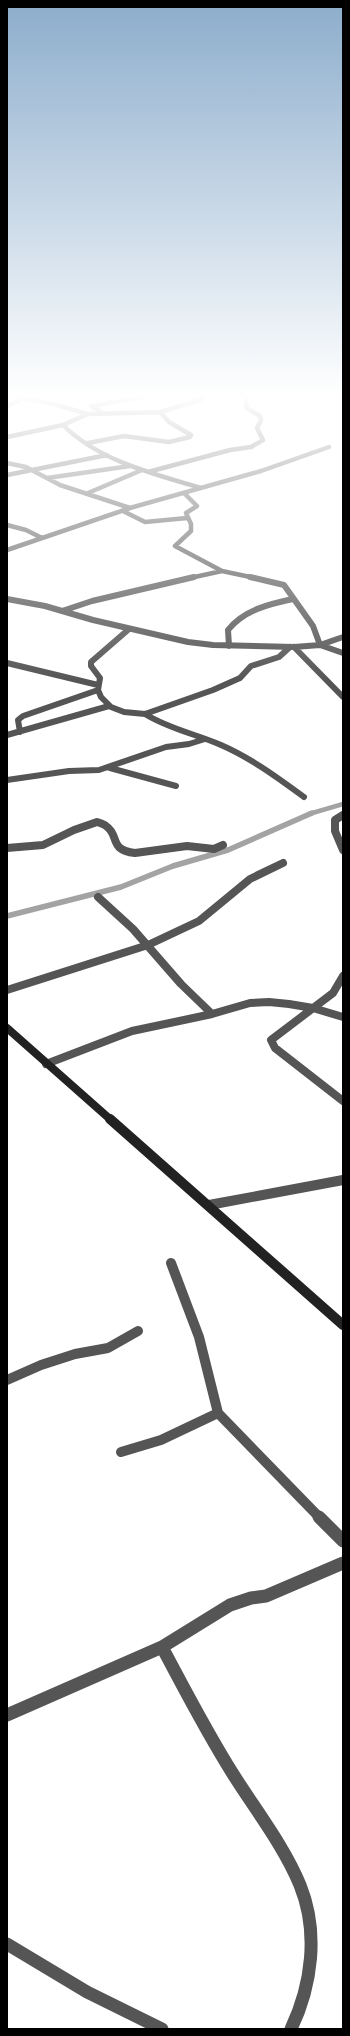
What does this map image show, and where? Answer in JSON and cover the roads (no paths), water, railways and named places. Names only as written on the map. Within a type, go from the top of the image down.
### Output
[{"type":"street","points":[[85,492],[130,508]]},
{"type":"street","points":[[7,550],[130,508],[187,492]]},
{"type":"street","points":[[184,493],[197,506],[186,513],[187,518],[192,524],[191,531],[175,546],[222,571],[284,585],[288,588],[293,599],[313,626],[320,645]]},
{"type":"street","points":[[123,511],[145,522],[187,518]]},
{"type":"street","points":[[7,525],[42,538]]},
{"type":"street","points":[[62,611],[92,601],[222,571]]},
{"type":"street","points":[[7,599],[188,642],[229,646],[292,647],[320,645],[343,637]]},
{"type":"street","points":[[229,646],[228,630],[232,624],[260,608],[293,599]]},
{"type":"street","points":[[98,688],[100,678],[91,666],[92,659],[129,629]]},
{"type":"street","points":[[320,645],[343,653]]},
{"type":"street","points":[[292,647],[343,697]]},
{"type":"street","points":[[7,663],[45,671],[98,688],[109,706],[124,714],[145,714],[213,690],[240,678],[251,666],[280,657],[292,647]]},
{"type":"street","points":[[20,732],[18,720],[23,716],[98,688]]},
{"type":"street","points":[[7,735],[109,706]]},
{"type":"street","points":[[145,714],[165,726],[205,739],[248,759],[304,797]]},
{"type":"street","points":[[7,780],[110,768],[166,747],[189,744],[205,739]]},
{"type":"street","points":[[110,768],[176,786]]},
{"type":"street","points":[[343,816],[335,820],[335,831],[343,850]]},
{"type":"street","points":[[7,848],[43,845],[74,830],[97,822],[107,826],[119,848],[127,852],[136,853],[187,846],[214,849],[223,845]]},
{"type":"street","points":[[7,990],[148,945],[199,921],[237,888],[250,879],[283,863]]},
{"type":"street","points":[[98,897],[148,945],[181,984],[212,1014]]},
{"type":"street","points":[[343,976],[332,993],[270,1040],[272,1044],[343,1101]]},
{"type":"street","points":[[46,1064],[132,1031],[212,1014],[250,1003],[268,1002],[313,1008],[343,1017]]},
{"type":"street","points":[[7,1028],[343,1325]]},
{"type":"street","points":[[208,1206],[343,1180]]},
{"type":"street","points":[[172,1263],[184,1290],[201,1338],[218,1413],[225,1422],[343,1541]]},
{"type":"street","points":[[7,1380],[41,1365],[75,1354],[108,1348],[138,1331]]},
{"type":"street","points":[[120,1452],[161,1440],[218,1413]]},
{"type":"street","points":[[7,1715],[162,1646],[230,1605],[266,1596],[343,1562]]},
{"type":"street","points":[[162,1646],[196,1711],[233,1774],[276,1840],[301,1887],[311,1934],[310,1974],[301,2012],[291,2029]]},
{"type":"street","points":[[7,1944],[87,1992],[162,2029]]},
{"type":"waterway","points":[[311,813],[343,804]]},
{"type":"waterway","points":[[7,916],[121,887],[173,866],[228,850],[311,813]]}]
